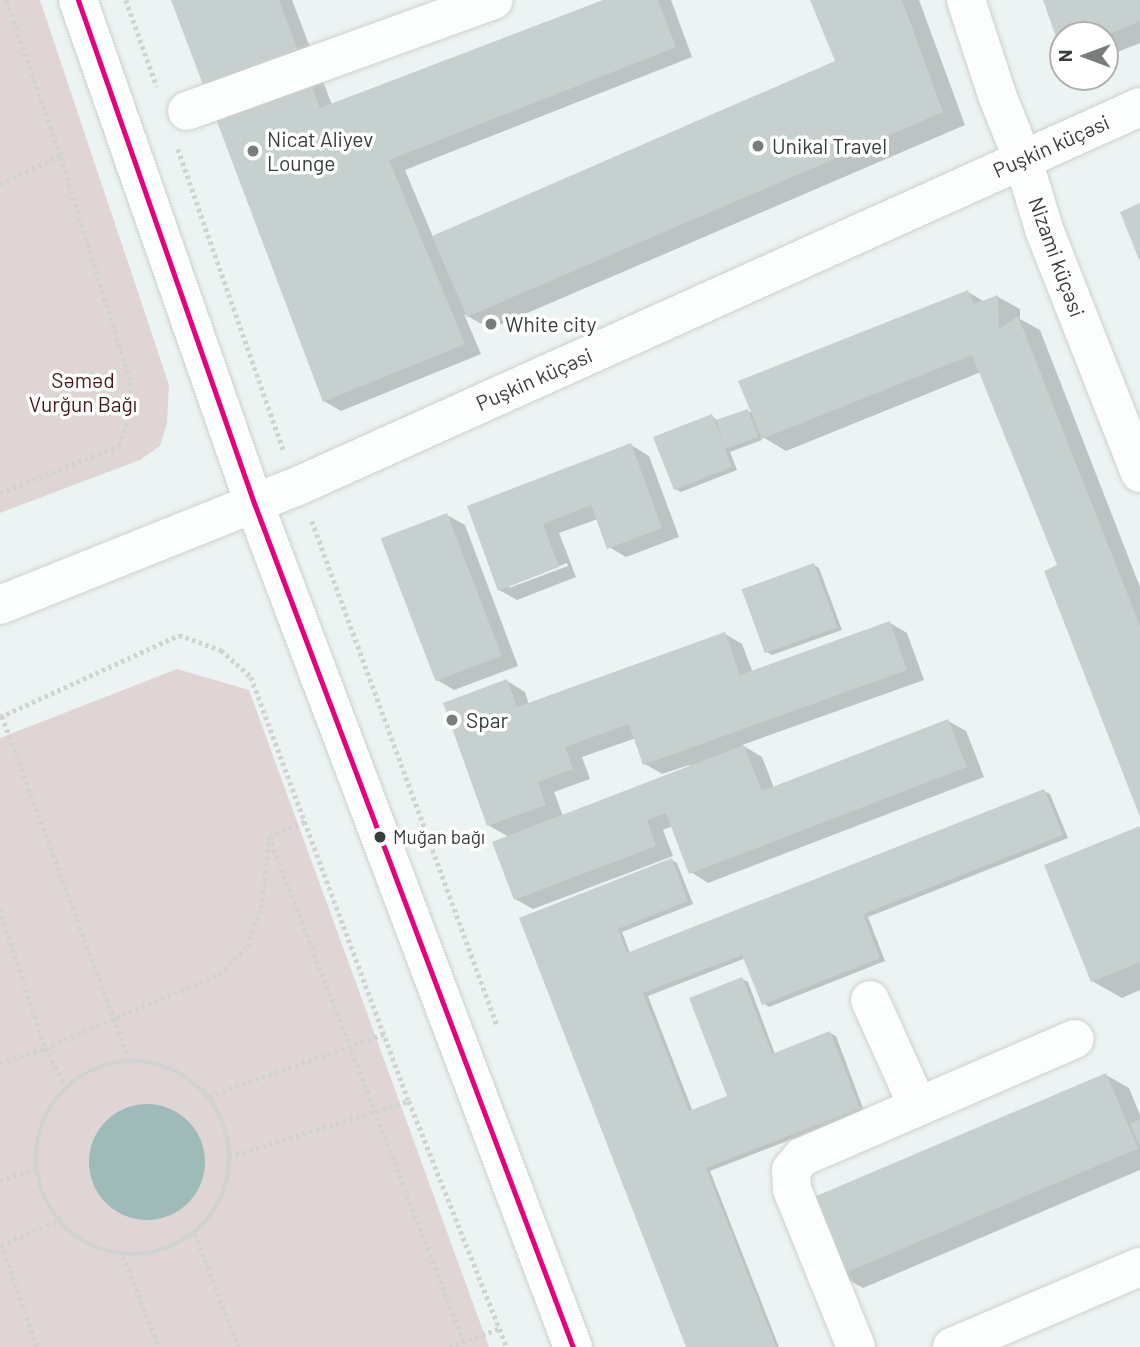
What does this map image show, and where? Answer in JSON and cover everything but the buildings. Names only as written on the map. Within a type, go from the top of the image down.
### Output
[{"type":"main road","points":[[78,0],[254,503],[573,1347]]},
{"type":"main road","points":[[173,114],[494,0]]},
{"type":"main road","name":"Nizami küçəsi","points":[[966,0],[997,95],[1023,160],[1045,232],[1140,473]]},
{"type":"main road","name":"Puşkin küçəsi","points":[[0,605],[298,486],[1140,107]]},
{"type":"main road","points":[[870,1000],[918,1107]]},
{"type":"main road","points":[[856,1347],[792,1189],[791,1170],[802,1157],[1075,1039]]},
{"type":"main road","points":[[953,1347],[1140,1267]]},
{"type":"path","points":[[0,493],[119,446],[130,414],[130,381],[60,156],[6,0]]},
{"type":"path","points":[[126,0],[173,114],[298,486],[501,1034]]},
{"type":"path","points":[[0,184],[60,156]]},
{"type":"path","points":[[129,1060],[1,717],[179,635],[221,650],[251,677],[409,1101],[507,1347]]},
{"type":"path","points":[[269,836],[306,821]]},
{"type":"path","points":[[0,1063],[45,1048],[219,974],[247,946],[261,908],[269,836]]},
{"type":"path","points":[[269,836],[464,1342]]},
{"type":"path","points":[[0,909],[45,1048],[65,1084]]},
{"type":"path","points":[[209,1096],[384,1034]]},
{"type":"path","points":[[129,1060],[179,1072],[209,1096],[227,1130],[231,1168],[219,1205],[195,1234],[162,1252],[123,1256],[87,1245],[57,1221],[39,1187],[36,1149],[47,1112],[65,1084],[105,1064],[129,1060]]},
{"type":"path","points":[[229,1157],[409,1101]]},
{"type":"path","points":[[0,1181],[38,1167]]},
{"type":"path","points":[[37,1347],[1,1245],[57,1221]]},
{"type":"path","points":[[195,1234],[239,1347]]},
{"type":"path","points":[[123,1256],[159,1347]]},
{"type":"path","points":[[449,1347],[501,1328]]},
{"type":"green space","name":"Səməd Vurğun Bağı","points":[[0,0],[40,0],[169,385],[167,423],[160,446],[140,460],[0,513]]},
{"type":"green space","points":[[177,669],[249,690],[489,1347],[0,1347],[0,738]]},
{"type":"water","points":[[147,1104],[169,1108],[188,1121],[201,1140],[205,1162],[201,1184],[188,1203],[169,1216],[147,1220],[125,1216],[106,1203],[93,1184],[89,1162],[93,1140],[106,1121],[125,1108]]},
{"type":"transit line","points":[[78,0],[254,503],[573,1347]]},
{"type":"place","name":"Unikal Travel","points":[[758,146]]},
{"type":"place","name":"Nicat Aliyev Lounge","points":[[253,151]]},
{"type":"place","name":"White city","points":[[491,324]]},
{"type":"place","name":"Spar","points":[[452,720]]},
{"type":"place","name":"Muğan bağı","points":[[380,837]]}]
